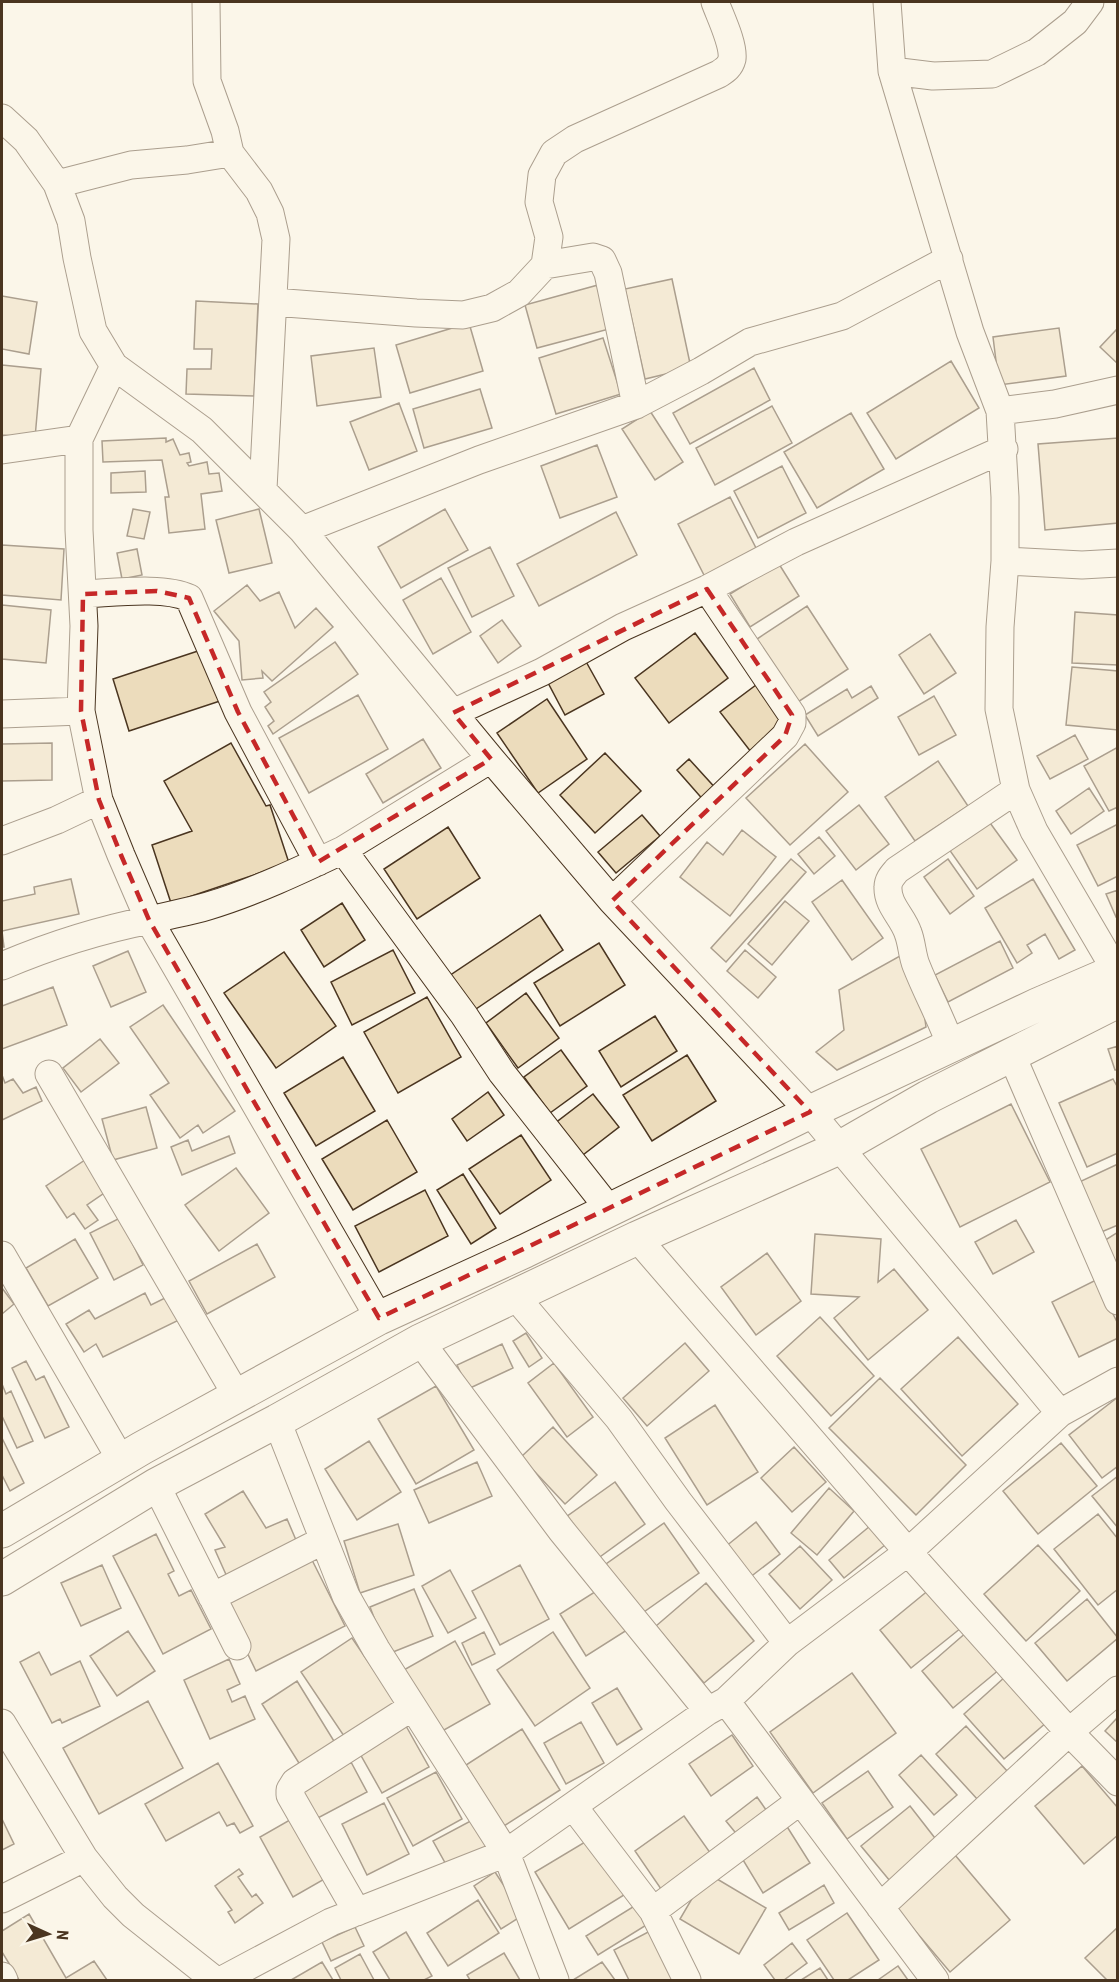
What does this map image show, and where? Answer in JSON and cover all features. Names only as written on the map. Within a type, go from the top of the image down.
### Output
[{"type":"main road","points":[[2,1531],[121,1460],[378,1317],[525,1251],[810,1112],[1037,1005],[1117,981]]},
{"type":"main road","points":[[2,1579],[156,1485],[420,1341],[637,1238],[841,1147],[928,1097],[1012,1056],[1050,1034],[1117,981]]},
{"type":"street","points":[[206,2],[207,81],[230,153],[259,191],[270,213],[276,239],[263,489]]},
{"type":"street","points":[[273,302],[463,315],[492,309],[519,293],[544,265],[549,237],[539,202],[542,175],[554,153],[575,139],[719,74],[729,67],[732,58],[730,46],[715,2]]},
{"type":"street","points":[[887,2],[892,71],[970,332],[1000,411],[1004,449],[1005,561],[1000,627],[999,709],[1016,790],[1034,831],[1117,981]]},
{"type":"street","points":[[892,71],[933,76],[992,74],[1037,52],[1075,22],[1090,2]]},
{"type":"street","points":[[2,118],[27,140],[57,184],[71,221],[76,258],[93,331],[114,366],[202,430],[302,530],[491,759],[612,901],[841,1147],[1060,1413]]},
{"type":"street","points":[[57,184],[131,165],[230,153]]},
{"type":"street","points":[[544,265],[592,257],[602,260],[608,273],[636,405]]},
{"type":"street","points":[[302,530],[479,460],[636,405],[750,342],[842,316],[949,260]]},
{"type":"street","points":[[114,366],[79,439],[79,530],[84,627],[81,711],[99,800],[149,920],[378,1317]]},
{"type":"street","points":[[1000,411],[1055,404],[1118,390]]},
{"type":"street","points":[[2,450],[79,439]]},
{"type":"street","points":[[453,713],[542,672],[623,627],[707,590],[795,542],[1004,449]]},
{"type":"street","points":[[1005,561],[1083,565],[1118,563]]},
{"type":"street","points":[[612,901],[785,736],[792,723],[792,715],[707,590]]},
{"type":"street","points":[[83,594],[157,591],[183,594],[189,598],[237,712],[318,862]]},
{"type":"street","points":[[2,714],[81,711]]},
{"type":"street","points":[[2,966],[87,936],[210,906],[318,862],[343,850],[491,759]]},
{"type":"street","points":[[951,1046],[941,1018],[927,993],[915,962],[908,932],[890,902],[888,887],[890,878],[897,870],[1016,790]]},
{"type":"street","points":[[2,841],[57,820],[99,800]]},
{"type":"street","points":[[343,850],[457,1005],[502,1073],[609,1209]]},
{"type":"street","points":[[1012,1056],[1118,1301]]},
{"type":"street","points":[[49,1074],[237,1396]]},
{"type":"street","points":[[637,1238],[908,1552],[1069,1732],[1118,1782]]},
{"type":"street","points":[[2,1255],[121,1460]]},
{"type":"street","points":[[515,1296],[619,1419],[678,1501],[787,1643]]},
{"type":"street","points":[[420,1341],[561,1530],[800,1801],[935,1980]]},
{"type":"street","points":[[222,1980],[331,1922],[506,1853],[717,1706],[787,1643],[908,1552],[1060,1413],[1118,1382]]},
{"type":"street","points":[[277,1421],[346,1596],[412,1707],[506,1853],[555,1980]]},
{"type":"street","points":[[156,1485],[237,1646]]},
{"type":"street","points":[[212,1597],[324,1540]]},
{"type":"street","points":[[880,1907],[1069,1732],[1118,1690]]},
{"type":"street","points":[[357,1912],[290,1795],[290,1790],[295,1782],[412,1707]]},
{"type":"street","points":[[5,1736],[84,1858],[115,1897],[133,1915],[215,1980]]},
{"type":"street","points":[[653,1911],[800,1801]]},
{"type":"street","points":[[573,1806],[653,1911],[687,1980]]},
{"type":"street","points":[[2,1899],[84,1858]]},
{"type":"street","points":[[2,1976],[4,1980]]},
{"type":"highlighted area","points":[[707,589],[792,715],[785,736],[612,901],[810,1112],[379,1318],[149,920],[121,855],[99,800],[81,711],[83,594],[157,591],[189,598],[238,712],[318,862],[491,759],[453,713]]},
{"type":"building","points":[[672,279],[691,368],[645,379],[625,289]]},
{"type":"building","points":[[598,285],[609,329],[537,348],[525,305]]},
{"type":"building","points":[[2,296],[37,302],[29,354],[2,349]]},
{"type":"building","points":[[196,301],[258,304],[254,396],[186,394],[187,369],[211,369],[212,349],[194,349]]},
{"type":"building","points":[[469,323],[483,371],[410,393],[396,345]]},
{"type":"building","points":[[1059,328],[1066,376],[999,385],[993,337]]},
{"type":"building","points":[[1118,328],[1118,364],[1100,347]]},
{"type":"building","points":[[603,338],[621,394],[556,414],[539,358]]},
{"type":"building","points":[[374,348],[381,397],[317,406],[311,356]]},
{"type":"building","points":[[951,361],[979,408],[896,459],[867,413]]},
{"type":"building","points":[[2,365],[41,369],[35,438],[2,435]]},
{"type":"building","points":[[754,368],[770,400],[690,444],[673,413]]},
{"type":"building","points":[[480,389],[492,428],[424,448],[413,409]]},
{"type":"building","points":[[399,403],[417,451],[369,470],[350,422]]},
{"type":"building","points":[[772,406],[792,443],[715,485],[696,448]]},
{"type":"building","points":[[650,411],[683,462],[655,480],[622,429]]},
{"type":"building","points":[[851,413],[884,469],[817,508],[784,452]]},
{"type":"building","points":[[166,438],[166,442],[173,439],[180,455],[189,453],[191,462],[187,463],[189,466],[207,462],[209,474],[219,473],[222,491],[201,494],[205,529],[169,533],[165,497],[169,497],[162,460],[103,462],[102,441]]},
{"type":"building","points":[[1118,438],[1118,523],[1045,530],[1038,444]]},
{"type":"building","points":[[597,445],[617,497],[560,518],[541,466]]},
{"type":"building","points":[[782,466],[806,513],[758,538],[734,491]]},
{"type":"building","points":[[145,471],[146,492],[111,493],[111,473]]},
{"type":"building","points":[[730,497],[757,550],[705,577],[678,524]]},
{"type":"building","points":[[133,509],[150,512],[144,539],[127,536]]},
{"type":"building","points":[[259,509],[272,563],[229,573],[216,520]]},
{"type":"building","points":[[445,509],[468,550],[401,588],[378,547]]},
{"type":"building","points":[[616,512],[637,555],[539,606],[517,564]]},
{"type":"building","points":[[2,545],[64,549],[61,600],[2,595]]},
{"type":"building","points":[[490,547],[514,596],[472,617],[448,568]]},
{"type":"building","points":[[137,549],[142,575],[122,579],[117,553]]},
{"type":"building","points":[[779,564],[799,596],[750,627],[730,594]]},
{"type":"building","points":[[441,578],[471,632],[433,654],[403,600]]},
{"type":"building","points":[[247,585],[260,601],[279,592],[295,628],[316,608],[333,627],[272,681],[262,671],[263,678],[242,680],[239,641],[214,611]]},
{"type":"building","points":[[2,605],[51,610],[46,663],[2,659]]},
{"type":"building","points":[[807,606],[848,669],[798,702],[757,639]]},
{"type":"building","points":[[1075,612],[1118,615],[1118,665],[1072,663]]},
{"type":"building","points":[[502,620],[521,646],[498,663],[480,636]]},
{"type":"building","points":[[695,633],[728,678],[669,723],[635,678]]},
{"type":"building","points":[[930,634],[956,673],[924,694],[899,655]]},
{"type":"building","points":[[335,642],[358,674],[273,734],[268,726],[274,721],[265,707],[271,702],[264,692]]},
{"type":"building","points":[[204,649],[220,701],[129,731],[113,679]]},
{"type":"building","points":[[584,658],[604,694],[565,715],[546,679]]},
{"type":"building","points":[[1072,667],[1118,671],[1118,730],[1066,725]]},
{"type":"building","points":[[760,682],[790,722],[751,752],[720,712]]},
{"type":"building","points":[[871,686],[878,698],[818,736],[805,715],[847,689],[852,698]]},
{"type":"building","points":[[358,695],[388,749],[309,793],[279,738]]},
{"type":"building","points":[[934,696],[956,735],[919,755],[898,717]]},
{"type":"building","points":[[547,699],[587,759],[538,793],[497,733]]},
{"type":"building","points":[[1075,735],[1088,759],[1050,779],[1037,756]]},
{"type":"building","points":[[423,739],[441,768],[383,803],[366,774]]},
{"type":"building","points":[[52,743],[52,780],[2,781],[2,744]]},
{"type":"building","points":[[231,743],[266,806],[270,805],[289,863],[171,903],[152,845],[192,831],[164,781]]},
{"type":"building","points":[[805,744],[848,792],[790,845],[746,798]]},
{"type":"building","points":[[1118,747],[1118,807],[1109,811],[1084,766]]},
{"type":"building","points":[[605,753],[641,791],[595,833],[560,795]]},
{"type":"building","points":[[689,759],[719,792],[706,803],[677,770]]},
{"type":"building","points":[[938,761],[968,806],[915,841],[885,797]]},
{"type":"building","points":[[1089,788],[1104,811],[1071,834],[1056,811]]},
{"type":"building","points":[[859,805],[889,844],[856,870],[826,831]]},
{"type":"building","points":[[642,815],[660,836],[616,873],[598,852]]},
{"type":"building","points":[[985,816],[1017,860],[977,889],[946,845]]},
{"type":"building","points":[[1118,824],[1118,876],[1098,886],[1077,845]]},
{"type":"building","points":[[448,827],[480,878],[417,919],[384,869]]},
{"type":"building","points":[[742,830],[776,857],[730,916],[680,877],[707,842],[723,855]]},
{"type":"building","points":[[819,837],[835,856],[814,874],[798,854]]},
{"type":"building","points":[[791,859],[806,872],[726,962],[711,948]]},
{"type":"building","points":[[948,859],[974,896],[950,914],[924,877]]},
{"type":"building","points":[[71,879],[79,914],[2,931],[2,901],[35,894],[34,887]]},
{"type":"building","points":[[1033,879],[1075,950],[1059,959],[1045,934],[1027,945],[1032,953],[1017,963],[985,908]]},
{"type":"building","points":[[842,880],[883,938],[852,960],[812,902]]},
{"type":"building","points":[[1118,890],[1118,916],[1116,917],[1106,894]]},
{"type":"building","points":[[785,901],[809,921],[772,965],[748,944]]},
{"type":"building","points":[[342,903],[365,940],[324,967],[301,930]]},
{"type":"building","points":[[540,915],[563,950],[473,1011],[449,976]]},
{"type":"building","points":[[1000,941],[1013,968],[948,1002],[935,975]]},
{"type":"building","points":[[599,943],[625,985],[560,1026],[534,983]]},
{"type":"building","points":[[393,950],[415,993],[352,1025],[331,982]]},
{"type":"building","points":[[745,950],[776,977],[758,998],[727,971]]},
{"type":"building","points":[[128,951],[146,992],[111,1007],[93,966]]},
{"type":"building","points":[[284,952],[336,1026],[276,1068],[224,993]]},
{"type":"building","points":[[907,952],[922,998],[926,1027],[837,1070],[816,1052],[844,1030],[839,990]]},
{"type":"building","points":[[53,987],[67,1025],[2,1049],[2,1006]]},
{"type":"building","points":[[526,993],[559,1038],[518,1068],[486,1023]]},
{"type":"building","points":[[427,997],[461,1057],[398,1093],[364,1032]]},
{"type":"building","points":[[163,1005],[235,1111],[203,1133],[198,1125],[180,1138],[150,1095],[169,1083],[130,1027]]},
{"type":"building","points":[[655,1016],[677,1051],[621,1087],[599,1051]]},
{"type":"building","points":[[100,1039],[119,1063],[81,1092],[63,1068]]},
{"type":"building","points":[[1118,1046],[1118,1070],[1115,1070],[1108,1049]]},
{"type":"building","points":[[561,1050],[587,1086],[550,1113],[524,1077]]},
{"type":"building","points":[[687,1055],[716,1101],[652,1141],[623,1095]]},
{"type":"building","points":[[343,1057],[375,1111],[316,1146],[284,1093]]},
{"type":"building","points":[[2,1075],[5,1083],[13,1079],[23,1093],[36,1087],[42,1101],[2,1120]]},
{"type":"building","points":[[1113,1079],[1118,1088],[1118,1153],[1087,1167],[1059,1103]]},
{"type":"building","points":[[488,1092],[504,1115],[467,1141],[452,1119]]},
{"type":"building","points":[[593,1094],[619,1127],[579,1158],[554,1124]]},
{"type":"building","points":[[1011,1104],[1050,1182],[960,1227],[921,1149]]},
{"type":"building","points":[[146,1107],[157,1148],[113,1160],[102,1119]]},
{"type":"building","points":[[387,1120],[417,1172],[353,1210],[322,1159]]},
{"type":"building","points":[[521,1135],[551,1180],[500,1214],[469,1169]]},
{"type":"building","points":[[229,1136],[235,1153],[182,1175],[171,1147],[188,1140],[192,1151]]},
{"type":"building","points":[[88,1158],[110,1189],[87,1205],[98,1220],[85,1229],[74,1213],[67,1218],[46,1186]]},
{"type":"building","points":[[1118,1164],[1118,1225],[1099,1233],[1077,1183]]},
{"type":"building","points":[[236,1168],[269,1213],[219,1251],[185,1205]]},
{"type":"building","points":[[463,1174],[496,1228],[471,1244],[437,1190]]},
{"type":"building","points":[[425,1190],[448,1236],[379,1272],[355,1226]]},
{"type":"building","points":[[120,1218],[143,1265],[114,1280],[90,1233]]},
{"type":"building","points":[[1016,1220],[1034,1252],[993,1274],[975,1242]]},
{"type":"building","points":[[1118,1232],[1118,1262],[1113,1265],[1099,1244]]},
{"type":"building","points":[[815,1234],[881,1239],[878,1282],[894,1269],[928,1310],[868,1360],[834,1318],[859,1297],[811,1294]]},
{"type":"building","points":[[75,1239],[98,1278],[48,1306],[26,1268]]},
{"type":"building","points":[[257,1244],[275,1277],[207,1314],[189,1281]]},
{"type":"building","points":[[767,1253],[801,1301],[756,1335],[721,1287]]},
{"type":"building","points":[[1096,1280],[1118,1324],[1118,1338],[1079,1357],[1052,1302]]},
{"type":"building","points":[[2,1288],[14,1304],[2,1314]]},
{"type":"building","points":[[145,1293],[151,1305],[167,1297],[179,1320],[103,1357],[96,1344],[84,1352],[66,1324],[89,1310],[95,1319]]},
{"type":"building","points":[[820,1317],[874,1376],[831,1416],[777,1356]]},
{"type":"building","points":[[526,1333],[542,1358],[529,1367],[513,1341]]},
{"type":"building","points":[[958,1337],[1018,1404],[962,1456],[901,1389]]},
{"type":"building","points":[[685,1343],[709,1371],[647,1426],[623,1398]]},
{"type":"building","points":[[502,1344],[513,1368],[468,1389],[457,1365]]},
{"type":"building","points":[[26,1361],[36,1380],[44,1376],[69,1427],[45,1438],[12,1368]]},
{"type":"building","points":[[554,1363],[593,1417],[567,1437],[528,1383]]},
{"type":"building","points":[[880,1378],[966,1465],[916,1515],[829,1428]]},
{"type":"building","points":[[2,1384],[6,1394],[11,1391],[33,1441],[17,1448],[2,1416]]},
{"type":"building","points":[[436,1386],[474,1450],[416,1484],[378,1419]]},
{"type":"building","points":[[1118,1397],[1118,1466],[1102,1478],[1069,1435]]},
{"type":"building","points":[[715,1405],[758,1472],[707,1505],[665,1438]]},
{"type":"building","points":[[553,1427],[597,1475],[565,1504],[521,1457]]},
{"type":"building","points":[[2,1438],[24,1483],[10,1491],[2,1475]]},
{"type":"building","points":[[369,1441],[401,1492],[357,1520],[325,1469]]},
{"type":"building","points":[[1061,1443],[1097,1486],[1038,1534],[1003,1491]]},
{"type":"building","points":[[794,1447],[826,1482],[792,1512],[761,1478]]},
{"type":"building","points":[[477,1462],[492,1496],[429,1523],[414,1490]]},
{"type":"building","points":[[1118,1476],[1118,1528],[1092,1496]]},
{"type":"building","points":[[615,1482],[645,1524],[597,1559],[566,1517]]},
{"type":"building","points":[[829,1488],[854,1511],[817,1555],[791,1533]]},
{"type":"building","points":[[243,1491],[266,1528],[287,1519],[299,1547],[228,1579],[215,1550],[225,1547],[205,1514]]},
{"type":"building","points":[[1098,1514],[1118,1539],[1118,1589],[1098,1605],[1054,1549]]},
{"type":"building","points":[[756,1522],[780,1554],[749,1578],[725,1547]]},
{"type":"building","points":[[664,1523],[699,1573],[641,1614],[606,1564]]},
{"type":"building","points":[[398,1524],[414,1575],[360,1593],[344,1541]]},
{"type":"building","points":[[870,1526],[885,1545],[844,1578],[829,1560]]},
{"type":"building","points":[[156,1534],[174,1571],[168,1574],[179,1596],[191,1590],[211,1629],[163,1654],[113,1556]]},
{"type":"building","points":[[1038,1545],[1080,1591],[1026,1641],[984,1594]]},
{"type":"building","points":[[800,1546],[832,1580],[800,1609],[769,1574]]},
{"type":"building","points":[[312,1560],[345,1626],[256,1671],[224,1605]]},
{"type":"building","points":[[102,1565],[121,1608],[81,1626],[61,1583]]},
{"type":"building","points":[[520,1565],[549,1619],[500,1645],[472,1591]]},
{"type":"building","points":[[450,1570],[476,1618],[448,1633],[422,1586]]},
{"type":"building","points":[[706,1583],[754,1641],[704,1683],[656,1626]]},
{"type":"building","points":[[601,1588],[627,1630],[586,1656],[560,1614]]},
{"type":"building","points":[[414,1589],[433,1636],[388,1654],[370,1607]]},
{"type":"building","points":[[930,1589],[961,1628],[911,1668],[880,1630]]},
{"type":"building","points":[[1087,1599],[1118,1638],[1067,1681],[1035,1643]]},
{"type":"building","points":[[128,1631],[155,1671],[117,1696],[90,1656]]},
{"type":"building","points":[[968,1631],[1000,1669],[953,1708],[922,1671]]},
{"type":"building","points":[[484,1632],[495,1654],[472,1665],[462,1643]]},
{"type":"building","points":[[553,1632],[590,1688],[535,1726],[497,1670]]},
{"type":"building","points":[[352,1638],[399,1707],[348,1742],[301,1672]]},
{"type":"building","points":[[455,1641],[490,1704],[437,1734],[402,1671]]},
{"type":"building","points":[[39,1652],[51,1675],[80,1661],[100,1706],[62,1723],[60,1719],[52,1723],[20,1662]]},
{"type":"building","points":[[229,1659],[240,1684],[227,1690],[232,1702],[245,1696],[255,1719],[210,1739],[184,1680]]},
{"type":"building","points":[[852,1673],[896,1733],[813,1793],[770,1732]]},
{"type":"building","points":[[1006,1676],[1047,1722],[1004,1759],[964,1714]]},
{"type":"building","points":[[297,1681],[337,1746],[302,1768],[262,1704]]},
{"type":"building","points":[[617,1688],[642,1729],[617,1745],[592,1703]]},
{"type":"building","points":[[148,1701],[183,1768],[99,1814],[63,1748]]},
{"type":"building","points":[[1118,1717],[1118,1743],[1105,1731]]},
{"type":"building","points":[[581,1722],[604,1763],[566,1784],[544,1743]]},
{"type":"building","points":[[406,1726],[429,1767],[382,1793],[359,1752]]},
{"type":"building","points":[[966,1726],[1008,1772],[978,1800],[936,1754]]},
{"type":"building","points":[[522,1729],[560,1790],[504,1826],[466,1765]]},
{"type":"building","points":[[732,1735],[753,1766],[711,1796],[689,1764]]},
{"type":"building","points":[[921,1755],[957,1795],[934,1815],[899,1775]]},
{"type":"building","points":[[351,1762],[367,1792],[316,1819],[300,1790]]},
{"type":"building","points":[[218,1763],[253,1826],[240,1833],[234,1823],[227,1826],[219,1812],[166,1841],[145,1804]]},
{"type":"building","points":[[1082,1766],[1118,1808],[1118,1835],[1084,1864],[1035,1806]]},
{"type":"building","points":[[868,1771],[893,1807],[847,1839],[822,1803]]},
{"type":"building","points":[[436,1772],[462,1819],[413,1846],[387,1798]]},
{"type":"building","points":[[757,1797],[769,1814],[739,1837],[726,1821]]},
{"type":"building","points":[[384,1803],[409,1854],[367,1875],[342,1824]]},
{"type":"building","points":[[910,1806],[938,1842],[890,1881],[861,1846]]},
{"type":"building","points":[[684,1816],[711,1854],[661,1889],[635,1851]]},
{"type":"building","points":[[295,1817],[328,1877],[293,1897],[260,1837]]},
{"type":"building","points":[[478,1817],[492,1845],[448,1868],[433,1841]]},
{"type":"building","points":[[2,1819],[14,1844],[2,1850]]},
{"type":"building","points":[[786,1825],[810,1863],[763,1893],[740,1855]]},
{"type":"building","points":[[590,1839],[624,1895],[569,1929],[535,1872]]},
{"type":"building","points":[[955,1855],[1010,1920],[950,1972],[895,1907]]},
{"type":"building","points":[[239,1869],[243,1874],[238,1877],[252,1897],[256,1894],[263,1903],[235,1923],[228,1912],[232,1910],[215,1886]]},
{"type":"building","points":[[495,1872],[523,1915],[501,1929],[474,1886]]},
{"type":"building","points":[[707,1873],[766,1908],[739,1954],[680,1919]]},
{"type":"building","points":[[824,1885],[834,1903],[789,1930],[779,1913]]},
{"type":"building","points":[[478,1900],[499,1933],[448,1966],[427,1933]]},
{"type":"building","points":[[636,1905],[648,1924],[598,1955],[586,1936]]},
{"type":"building","points":[[847,1913],[879,1960],[848,1980],[834,1980],[807,1940]]},
{"type":"building","points":[[29,1914],[66,1978],[94,1961],[107,1980],[19,1980],[2,1952],[2,1931]]},
{"type":"building","points":[[355,1927],[364,1946],[331,1961],[322,1942]]},
{"type":"building","points":[[1118,1927],[1118,1980],[1107,1980],[1085,1958]]},
{"type":"building","points":[[650,1931],[675,1980],[629,1980],[614,1950]]},
{"type":"building","points":[[406,1932],[432,1976],[424,1980],[390,1980],[373,1952]]},
{"type":"building","points":[[792,1943],[807,1963],[784,1980],[775,1980],[764,1965]]},
{"type":"building","points":[[504,1953],[520,1980],[470,1980],[467,1975]]},
{"type":"building","points":[[360,1954],[374,1980],[341,1980],[335,1968]]},
{"type":"building","points":[[322,1962],[333,1980],[291,1980]]},
{"type":"building","points":[[602,1962],[615,1980],[573,1980]]},
{"type":"building","points":[[898,1966],[908,1980],[878,1980]]},
{"type":"building","points":[[820,1968],[828,1980],[801,1980]]}]
